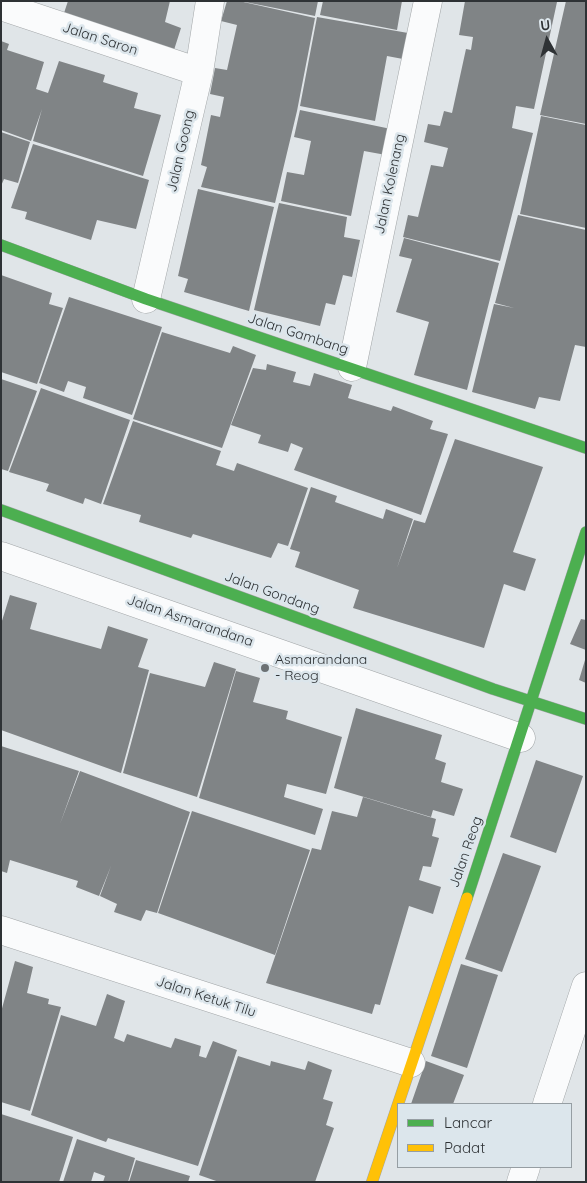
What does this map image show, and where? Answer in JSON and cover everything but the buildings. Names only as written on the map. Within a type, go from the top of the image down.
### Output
[{"type":"street","name":"Jalan Goong","points":[[146,300],[199,72],[210,1]]},
{"type":"street","name":"Jalan Kolenang","points":[[352,367],[428,1]]},
{"type":"street","name":"Jalan Saron","points":[[1,6],[199,72]]},
{"type":"street","name":"Jalan Gambang","points":[[1,245],[146,300],[352,367],[586,448]]},
{"type":"street","name":"Jalan Gondang","points":[[1,510],[532,702],[586,719]]},
{"type":"street","name":"Jalan Reog","points":[[398,1103],[532,702],[586,532]]},
{"type":"street","name":"Jalan Asmarandana","points":[[1,556],[520,738]]},
{"type":"street","name":"Jalan Ketuk Tilu","points":[[1,930],[411,1063]]},
{"type":"street","points":[[546,1103],[586,986]]},
{"type":"street","name":"Jalan Reog","points":[[372,1182],[397,1106]]},
{"type":"street","points":[[521,1182],[526,1168]]},
{"type":"traffic: fast","points":[[1,245],[146,299],[586,448]]},
{"type":"traffic: fast","points":[[1,510],[493,689],[586,719]]},
{"type":"traffic: fast","points":[[467,898],[586,532]]},
{"type":"traffic: slow","points":[[398,1103],[467,898]]},
{"type":"traffic: slow","points":[[372,1182],[397,1107]]},
{"type":"place","name":"Asmarandana - Reog","points":[[265,668]]}]
